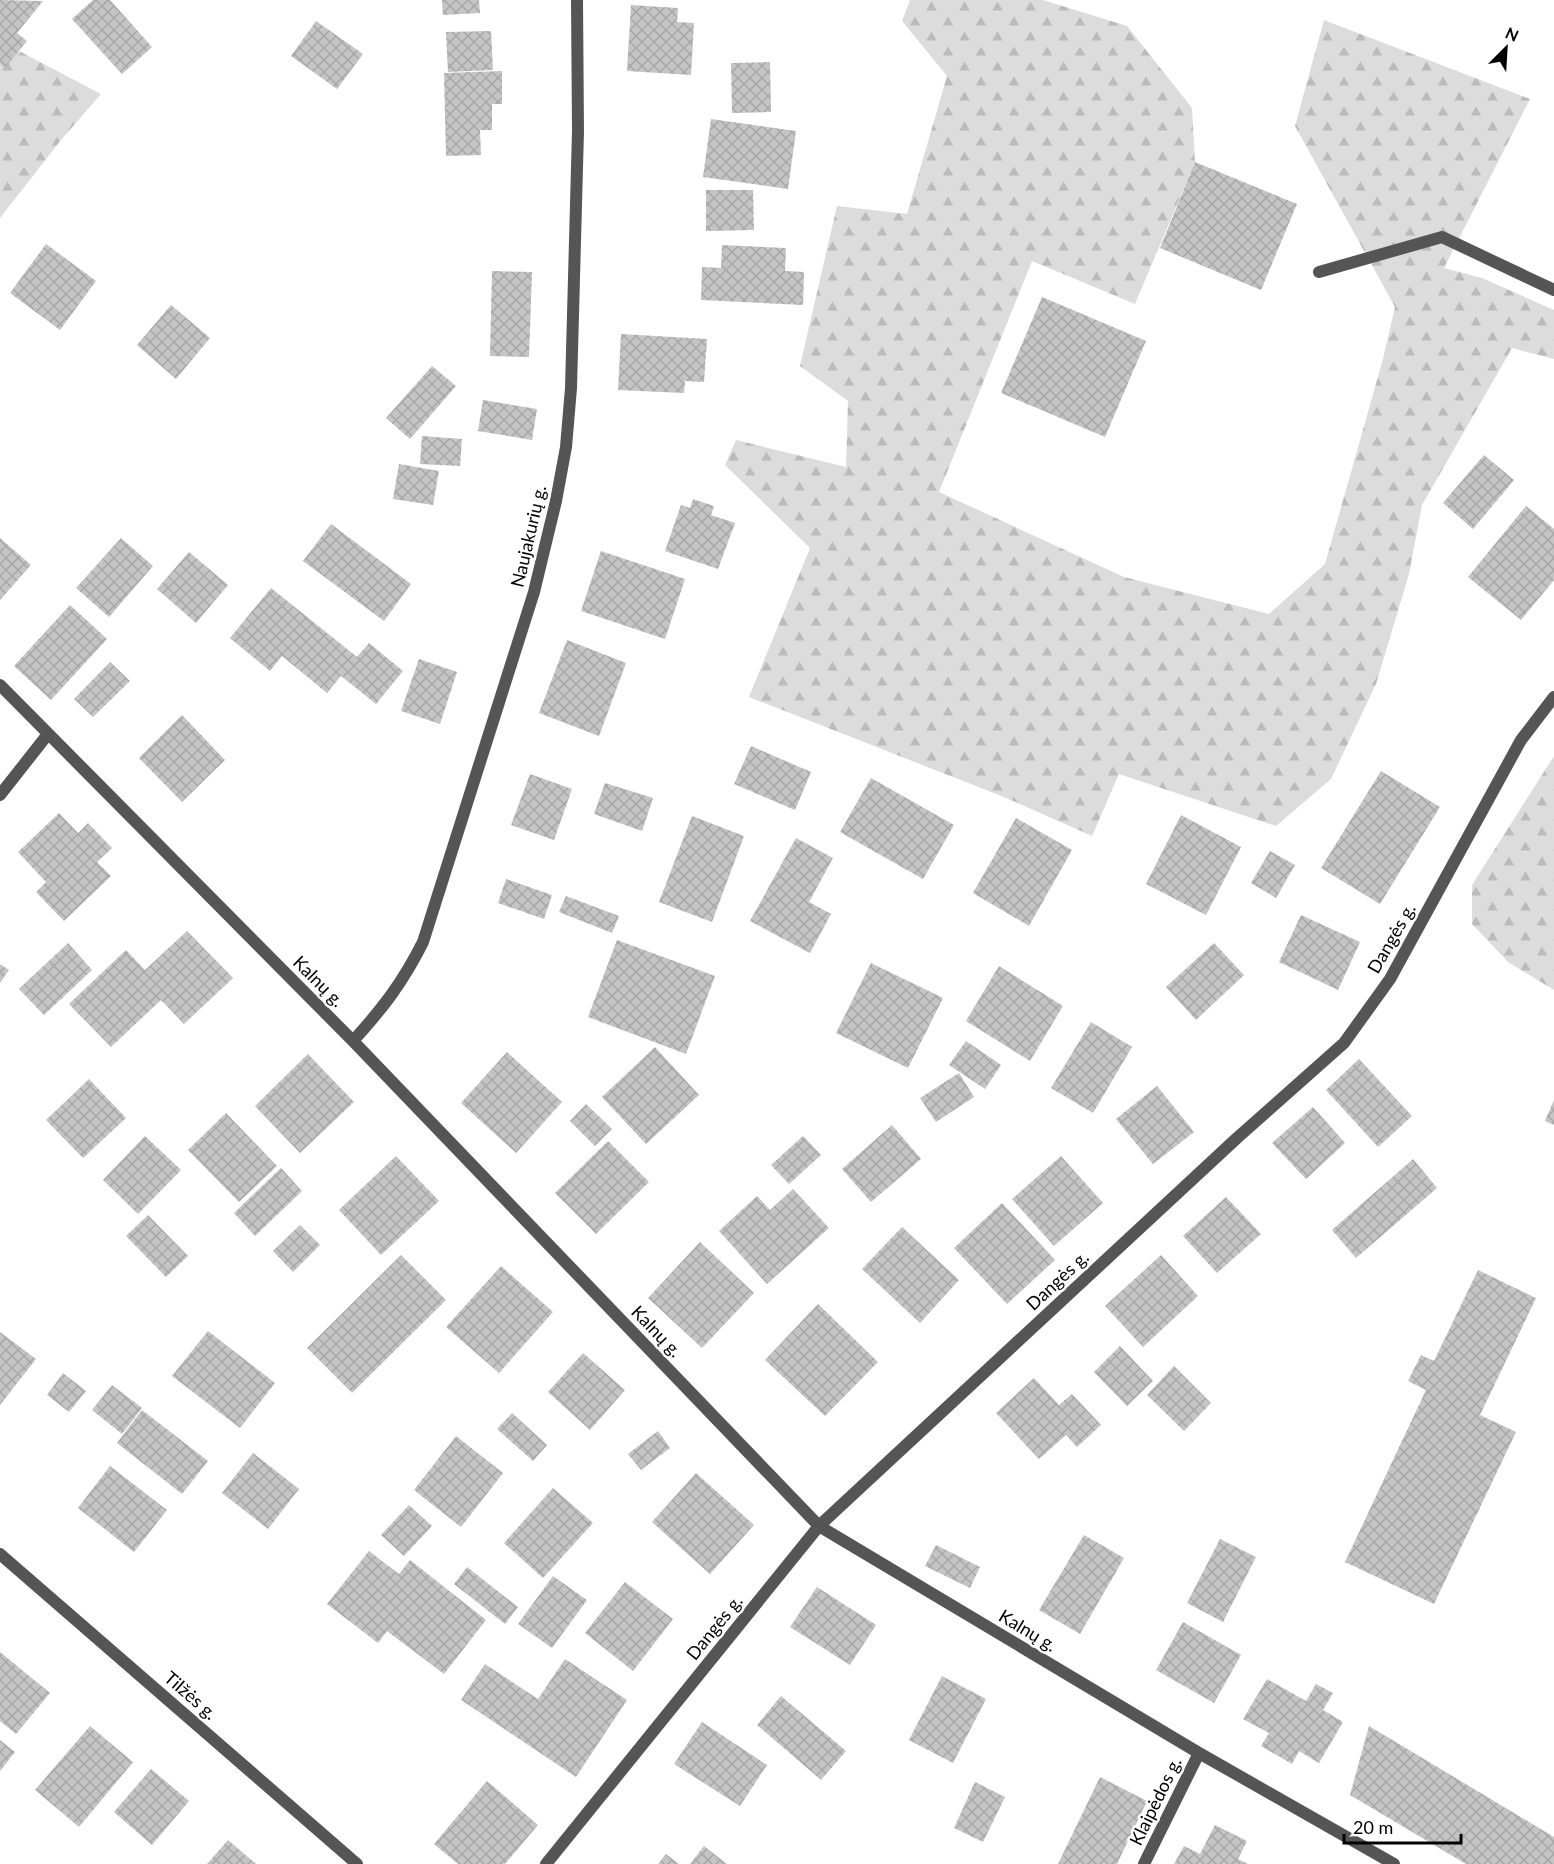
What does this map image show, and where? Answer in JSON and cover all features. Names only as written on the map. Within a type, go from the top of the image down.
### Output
[{"type":"street","name":"Naujakurių g.","points":[[353,1041],[383,1008],[407,973],[423,942],[534,592],[556,501],[566,447],[571,388],[578,131],[577,0]]},
{"type":"street","points":[[1319,272],[1442,237],[1554,290]]},
{"type":"street","name":"Kalnų g.","points":[[0,685],[353,1041],[819,1526],[1199,1753],[1394,1864]]},
{"type":"street","name":"Dangės g.","points":[[546,1864],[819,1526],[1236,1138],[1344,1043],[1390,979],[1521,740],[1554,697]]},
{"type":"street","points":[[0,795],[48,734]]},
{"type":"street","name":"Tilžės g.","points":[[0,1554],[357,1864]]},
{"type":"street","name":"Klaipėdos g.","points":[[1144,1864],[1199,1753]]},
{"type":"green space","points":[[910,0],[1043,0],[1127,26],[1192,108],[1195,162],[1135,304],[1032,261],[939,492],[1124,577],[1269,614],[1325,564],[1383,359],[1395,307],[1295,126],[1324,20],[1530,99],[1444,268],[1482,278],[1554,310],[1554,359],[1512,348],[1422,505],[1409,574],[1376,684],[1331,779],[1276,826],[1119,774],[1092,836],[1004,797],[749,697],[810,548],[725,465],[736,440],[846,467],[848,401],[800,366],[837,206],[907,214],[947,76],[902,21]]},
{"type":"green space","points":[[19,51],[101,94],[61,140],[0,218],[0,64],[5,68]]},
{"type":"green space","points":[[1554,756],[1554,990],[1508,962],[1472,924],[1472,885]]},
{"type":"building","points":[[0,0],[43,1],[17,33],[27,41],[5,68],[0,64]]},
{"type":"building","points":[[93,0],[110,0],[152,47],[122,74],[72,19]]},
{"type":"building","points":[[442,0],[479,0],[480,13],[443,15]]},
{"type":"building","points":[[631,5],[678,8],[677,22],[694,23],[691,75],[627,71]]},
{"type":"building","points":[[316,21],[363,54],[337,89],[291,56]]},
{"type":"building","points":[[491,31],[493,70],[448,72],[446,32]]},
{"type":"building","points":[[770,62],[771,112],[732,113],[731,63]]},
{"type":"building","points":[[502,71],[502,104],[492,104],[492,130],[480,130],[481,155],[446,156],[444,73]]},
{"type":"building","points":[[711,119],[796,131],[788,189],[703,177]]},
{"type":"building","points":[[1195,162],[1297,204],[1261,290],[1160,248]]},
{"type":"building","points":[[706,190],[753,190],[754,230],[706,231]]},
{"type":"building","points":[[46,244],[96,281],[60,330],[10,293]]},
{"type":"building","points":[[722,245],[786,248],[785,271],[804,272],[803,305],[701,300],[702,267],[721,268]]},
{"type":"building","points":[[492,271],[532,272],[529,357],[490,356]]},
{"type":"building","points":[[1042,297],[1146,341],[1105,437],[1001,393]]},
{"type":"building","points":[[171,305],[210,338],[176,379],[137,345]]},
{"type":"building","points":[[621,334],[707,339],[704,382],[685,381],[684,393],[618,390]]},
{"type":"building","points":[[432,366],[456,386],[410,439],[386,418]]},
{"type":"building","points":[[483,400],[537,409],[532,440],[478,431]]},
{"type":"building","points":[[422,436],[462,439],[460,466],[420,464]]},
{"type":"building","points":[[1484,455],[1514,480],[1473,529],[1443,503]]},
{"type":"building","points":[[399,464],[439,471],[433,505],[393,499]]},
{"type":"building","points":[[693,499],[714,506],[711,515],[735,523],[718,569],[665,551],[681,505],[690,508]]},
{"type":"building","points":[[1526,506],[1554,529],[1554,580],[1521,620],[1468,577]]},
{"type":"building","points":[[331,524],[411,584],[384,621],[303,561]]},
{"type":"building","points":[[0,538],[31,565],[0,600]]},
{"type":"building","points":[[121,538],[153,566],[109,617],[76,588]]},
{"type":"building","points":[[601,551],[685,579],[665,639],[581,611]]},
{"type":"building","points":[[189,552],[228,585],[196,623],[157,589]]},
{"type":"building","points":[[271,588],[357,657],[369,643],[403,671],[376,704],[341,676],[327,693],[282,656],[270,671],[230,638]]},
{"type":"building","points":[[70,605],[107,639],[51,700],[14,666]]},
{"type":"building","points":[[567,640],[626,663],[599,736],[539,713]]},
{"type":"building","points":[[419,659],[457,672],[440,724],[401,711]]},
{"type":"building","points":[[110,662],[130,681],[93,717],[74,699]]},
{"type":"building","points":[[182,715],[225,760],[182,802],[139,758]]},
{"type":"building","points":[[751,746],[811,772],[795,810],[734,784]]},
{"type":"building","points":[[1381,771],[1440,807],[1380,904],[1321,868]]},
{"type":"building","points":[[530,774],[572,789],[554,840],[511,825]]},
{"type":"building","points":[[871,778],[954,825],[923,879],[840,832]]},
{"type":"building","points":[[605,783],[653,798],[642,831],[594,814]]},
{"type":"building","points":[[59,813],[78,833],[88,823],[112,848],[97,862],[111,876],[64,921],[36,892],[46,882],[18,852]]},
{"type":"building","points":[[1181,815],[1241,847],[1206,915],[1146,884]]},
{"type":"building","points":[[692,816],[744,836],[712,922],[659,902]]},
{"type":"building","points":[[1016,818],[1072,850],[1029,926],[973,893]]},
{"type":"building","points":[[796,838],[833,858],[809,902],[831,914],[810,953],[750,921]]},
{"type":"building","points":[[1270,851],[1295,865],[1276,898],[1251,883]]},
{"type":"building","points":[[506,879],[552,895],[544,919],[498,903]]},
{"type":"building","points":[[566,896],[619,916],[612,933],[559,912]]},
{"type":"building","points":[[1301,915],[1360,942],[1338,990],[1279,962]]},
{"type":"building","points":[[187,931],[233,978],[184,1024],[161,1000],[111,1047],[69,1004],[126,950],[145,970]]},
{"type":"building","points":[[617,940],[715,976],[686,1054],[588,1017]]},
{"type":"building","points":[[68,943],[92,970],[44,1015],[19,989]]},
{"type":"building","points":[[1214,943],[1244,975],[1196,1020],[1166,987]]},
{"type":"building","points":[[871,963],[943,998],[908,1068],[836,1033]]},
{"type":"building","points":[[0,964],[9,970],[0,983]]},
{"type":"building","points":[[999,966],[1063,1006],[1030,1061],[966,1021]]},
{"type":"building","points":[[1091,1022],[1132,1047],[1093,1113],[1051,1088]]},
{"type":"building","points":[[966,1041],[1001,1065],[985,1089],[949,1065]]},
{"type":"building","points":[[655,1047],[699,1095],[646,1144],[602,1097]]},
{"type":"building","points":[[507,1052],[562,1102],[516,1153],[461,1103]]},
{"type":"building","points":[[308,1054],[354,1102],[300,1153],[255,1106]]},
{"type":"building","points":[[1359,1059],[1412,1116],[1378,1147],[1326,1090]]},
{"type":"building","points":[[959,1073],[974,1097],[936,1122],[920,1098]]},
{"type":"building","points":[[89,1079],[126,1118],[83,1158],[46,1120]]},
{"type":"building","points":[[1157,1086],[1194,1132],[1153,1164],[1116,1119]]},
{"type":"building","points":[[1554,1100],[1554,1125],[1545,1121]]},
{"type":"building","points":[[586,1104],[612,1129],[595,1146],[570,1121]]},
{"type":"building","points":[[1313,1107],[1345,1143],[1306,1179],[1272,1143]]},
{"type":"building","points":[[226,1113],[277,1166],[239,1202],[188,1150]]},
{"type":"building","points":[[892,1125],[921,1159],[871,1202],[842,1169]]},
{"type":"building","points":[[145,1136],[181,1170],[138,1214],[103,1180]]},
{"type":"building","points":[[803,1136],[821,1155],[789,1184],[771,1165]]},
{"type":"building","points":[[608,1141],[649,1182],[596,1234],[555,1193]]},
{"type":"building","points":[[396,1156],[439,1201],[381,1255],[339,1210]]},
{"type":"building","points":[[1061,1156],[1103,1203],[1054,1246],[1012,1199]]},
{"type":"building","points":[[1413,1159],[1437,1188],[1356,1258],[1332,1230]]},
{"type":"building","points":[[281,1168],[302,1191],[255,1236],[234,1213]]},
{"type":"building","points":[[793,1189],[829,1228],[767,1284],[719,1231],[757,1196],[770,1210]]},
{"type":"building","points":[[1226,1197],[1261,1234],[1217,1273],[1183,1236]]},
{"type":"building","points":[[1002,1203],[1055,1260],[1007,1304],[954,1248]]},
{"type":"building","points":[[148,1215],[188,1256],[166,1277],[126,1236]]},
{"type":"building","points":[[300,1225],[320,1245],[293,1272],[273,1251]]},
{"type":"building","points":[[902,1227],[959,1280],[920,1323],[862,1269]]},
{"type":"building","points":[[700,1242],[754,1293],[702,1348],[648,1298]]},
{"type":"building","points":[[401,1255],[446,1300],[352,1393],[307,1348]]},
{"type":"building","points":[[1161,1255],[1198,1296],[1143,1347],[1105,1306]]},
{"type":"building","points":[[501,1266],[553,1312],[499,1373],[446,1327]]},
{"type":"building","points":[[1478,1270],[1536,1298],[1480,1415],[1516,1432],[1434,1604],[1345,1562],[1426,1390],[1408,1381],[1421,1355],[1434,1361]]},
{"type":"building","points":[[818,1304],[878,1362],[825,1416],[765,1360]]},
{"type":"building","points":[[208,1331],[275,1383],[240,1428],[172,1376]]},
{"type":"building","points":[[0,1332],[36,1359],[0,1405]]},
{"type":"building","points":[[1120,1346],[1153,1381],[1127,1406],[1094,1372]]},
{"type":"building","points":[[583,1353],[625,1390],[590,1430],[548,1392]]},
{"type":"building","points":[[1174,1366],[1211,1403],[1184,1431],[1147,1395]]},
{"type":"building","points":[[63,1373],[86,1391],[69,1412],[47,1395]]},
{"type":"building","points":[[1034,1378],[1059,1405],[1072,1394],[1101,1425],[1077,1447],[1066,1435],[1039,1459],[996,1413]]},
{"type":"building","points":[[112,1385],[142,1408],[122,1434],[92,1410]]},
{"type":"building","points":[[142,1410],[208,1461],[182,1494],[117,1443]]},
{"type":"building","points":[[512,1413],[547,1445],[533,1461],[497,1429]]},
{"type":"building","points":[[658,1431],[670,1448],[641,1470],[628,1454]]},
{"type":"building","points":[[456,1436],[503,1473],[461,1527],[414,1490]]},
{"type":"building","points":[[253,1453],[299,1489],[268,1529],[222,1493]]},
{"type":"building","points":[[110,1466],[167,1510],[134,1552],[78,1508]]},
{"type":"building","points":[[696,1473],[754,1525],[710,1574],[652,1522]]},
{"type":"building","points":[[553,1488],[593,1523],[543,1578],[504,1543]]},
{"type":"building","points":[[409,1505],[432,1526],[404,1556],[381,1535]]},
{"type":"building","points":[[1084,1535],[1124,1558],[1080,1634],[1039,1610]]},
{"type":"building","points":[[1220,1539],[1256,1557],[1223,1622],[1187,1603]]},
{"type":"building","points":[[936,1545],[980,1567],[970,1588],[925,1566]]},
{"type":"building","points":[[369,1551],[399,1574],[410,1560],[486,1620],[444,1674],[387,1631],[378,1643],[327,1604]]},
{"type":"building","points":[[467,1567],[518,1607],[505,1624],[454,1584]]},
{"type":"building","points":[[553,1576],[587,1600],[552,1648],[518,1624]]},
{"type":"building","points":[[625,1582],[673,1619],[633,1671],[585,1633]]},
{"type":"building","points":[[817,1587],[876,1625],[850,1665],[790,1627]]},
{"type":"building","points":[[1183,1622],[1241,1655],[1214,1703],[1156,1670]]},
{"type":"building","points":[[0,1652],[50,1693],[16,1734],[0,1721]]},
{"type":"building","points":[[565,1659],[627,1700],[576,1777],[461,1700],[485,1664],[538,1699]]},
{"type":"building","points":[[942,1676],[986,1699],[953,1763],[909,1740]]},
{"type":"building","points":[[1267,1679],[1306,1701],[1316,1684],[1333,1693],[1323,1710],[1343,1722],[1319,1763],[1299,1751],[1292,1764],[1261,1746],[1269,1733],[1243,1719]]},
{"type":"building","points":[[781,1696],[846,1751],[821,1780],[757,1725]]},
{"type":"building","points":[[702,1722],[767,1765],[740,1806],[674,1764]]},
{"type":"building","points":[[90,1726],[133,1762],[79,1827],[35,1790]]},
{"type":"building","points":[[1369,1726],[1554,1837],[1554,1864],[1466,1864],[1350,1795]]},
{"type":"building","points":[[0,1740],[15,1752],[0,1771]]},
{"type":"building","points":[[151,1769],[189,1801],[152,1845],[114,1812]]},
{"type":"building","points":[[1100,1777],[1147,1801],[1117,1864],[1058,1864]]},
{"type":"building","points":[[487,1781],[538,1825],[505,1864],[458,1864],[434,1844]]},
{"type":"building","points":[[975,1782],[1005,1797],[983,1842],[954,1828]]},
{"type":"building","points":[[1215,1825],[1247,1841],[1238,1859],[1248,1864],[1174,1864],[1184,1846],[1200,1854]]},
{"type":"building","points":[[228,1840],[256,1864],[207,1864]]},
{"type":"building","points":[[704,1846],[727,1864],[690,1864]]},
{"type":"building","points":[[666,1854],[679,1864],[658,1864]]}]
